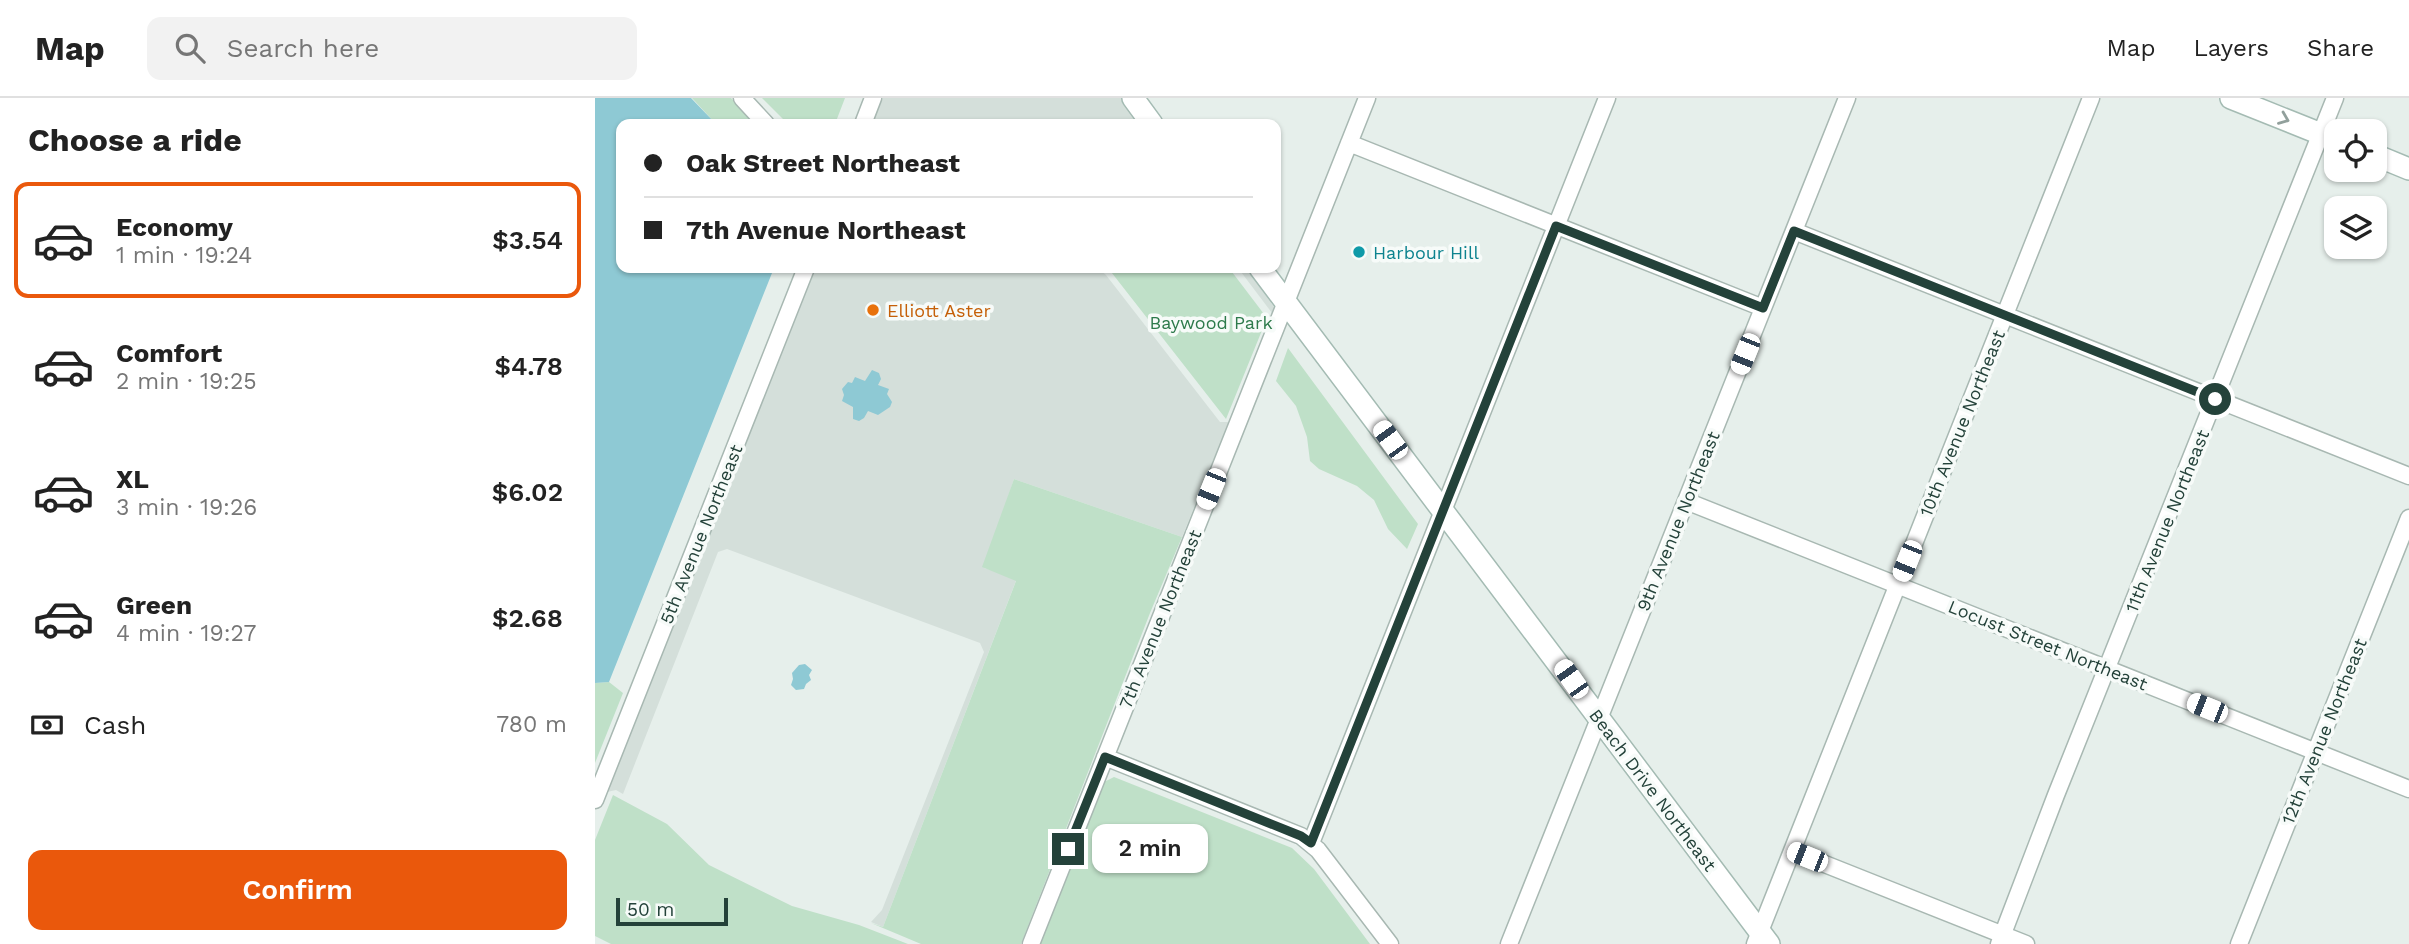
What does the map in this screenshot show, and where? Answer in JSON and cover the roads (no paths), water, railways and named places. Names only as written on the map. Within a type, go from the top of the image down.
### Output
[{"type":"street","points":[[742,98],[761,119]]},
{"type":"street","points":[[865,119],[873,98]]},
{"type":"street","points":[[1133,98],[1148,119]]},
{"type":"street","name":"7th Avenue Northeast","points":[[1031,944],[1367,98]]},
{"type":"street","points":[[1311,843],[1608,98]]},
{"type":"street","name":"9th Avenue Northeast","points":[[1509,944],[1847,98]]},
{"type":"street","name":"10th Avenue Northeast","points":[[1761,940],[1792,851],[2091,98]]},
{"type":"street","points":[[2231,98],[2324,135]]},
{"type":"street","name":"11th Avenue Northeast","points":[[2331,119],[2335,98]]},
{"type":"street","points":[[1349,144],[1763,308]]},
{"type":"street","name":"11th Avenue Northeast","points":[[2001,939],[2215,399],[2324,146]]},
{"type":"street","points":[[2387,160],[2409,169]]},
{"type":"street","points":[[1794,231],[2409,476]]},
{"type":"street","name":"5th Avenue Northeast","points":[[595,800],[804,273]]},
{"type":"street","name":"Beach Drive Northeast","points":[[1264,273],[1557,659],[1761,940]]},
{"type":"street","name":"Locust Street Northeast","points":[[1686,501],[2409,789]]},
{"type":"street","name":"12th Avenue Northeast","points":[[2239,944],[2409,518]]},
{"type":"street","points":[[1105,757],[1301,836],[1311,843],[1390,944]]},
{"type":"street","points":[[1792,851],[2001,939],[2026,944]]},
{"type":"water","points":[[595,98],[691,98],[711,119],[616,119],[616,273],[772,273],[609,682],[595,683]]},
{"type":"water","points":[[872,370],[879,373],[881,379],[878,385],[889,389],[887,394],[892,402],[890,407],[878,415],[868,411],[859,421],[853,419],[853,407],[842,401],[842,389],[848,382],[852,383],[855,377],[865,381]]},
{"type":"water","points":[[805,664],[812,670],[809,675],[811,680],[804,689],[796,690],[791,685],[792,673],[799,665]]},
{"type":"place","name":"Harbour Hill","points":[[1359,252]]},
{"type":"place","name":"Elliott Aster","points":[[873,310]]},
{"type":"park label","name":"Baywood Park","points":[[1211,322]]}]
